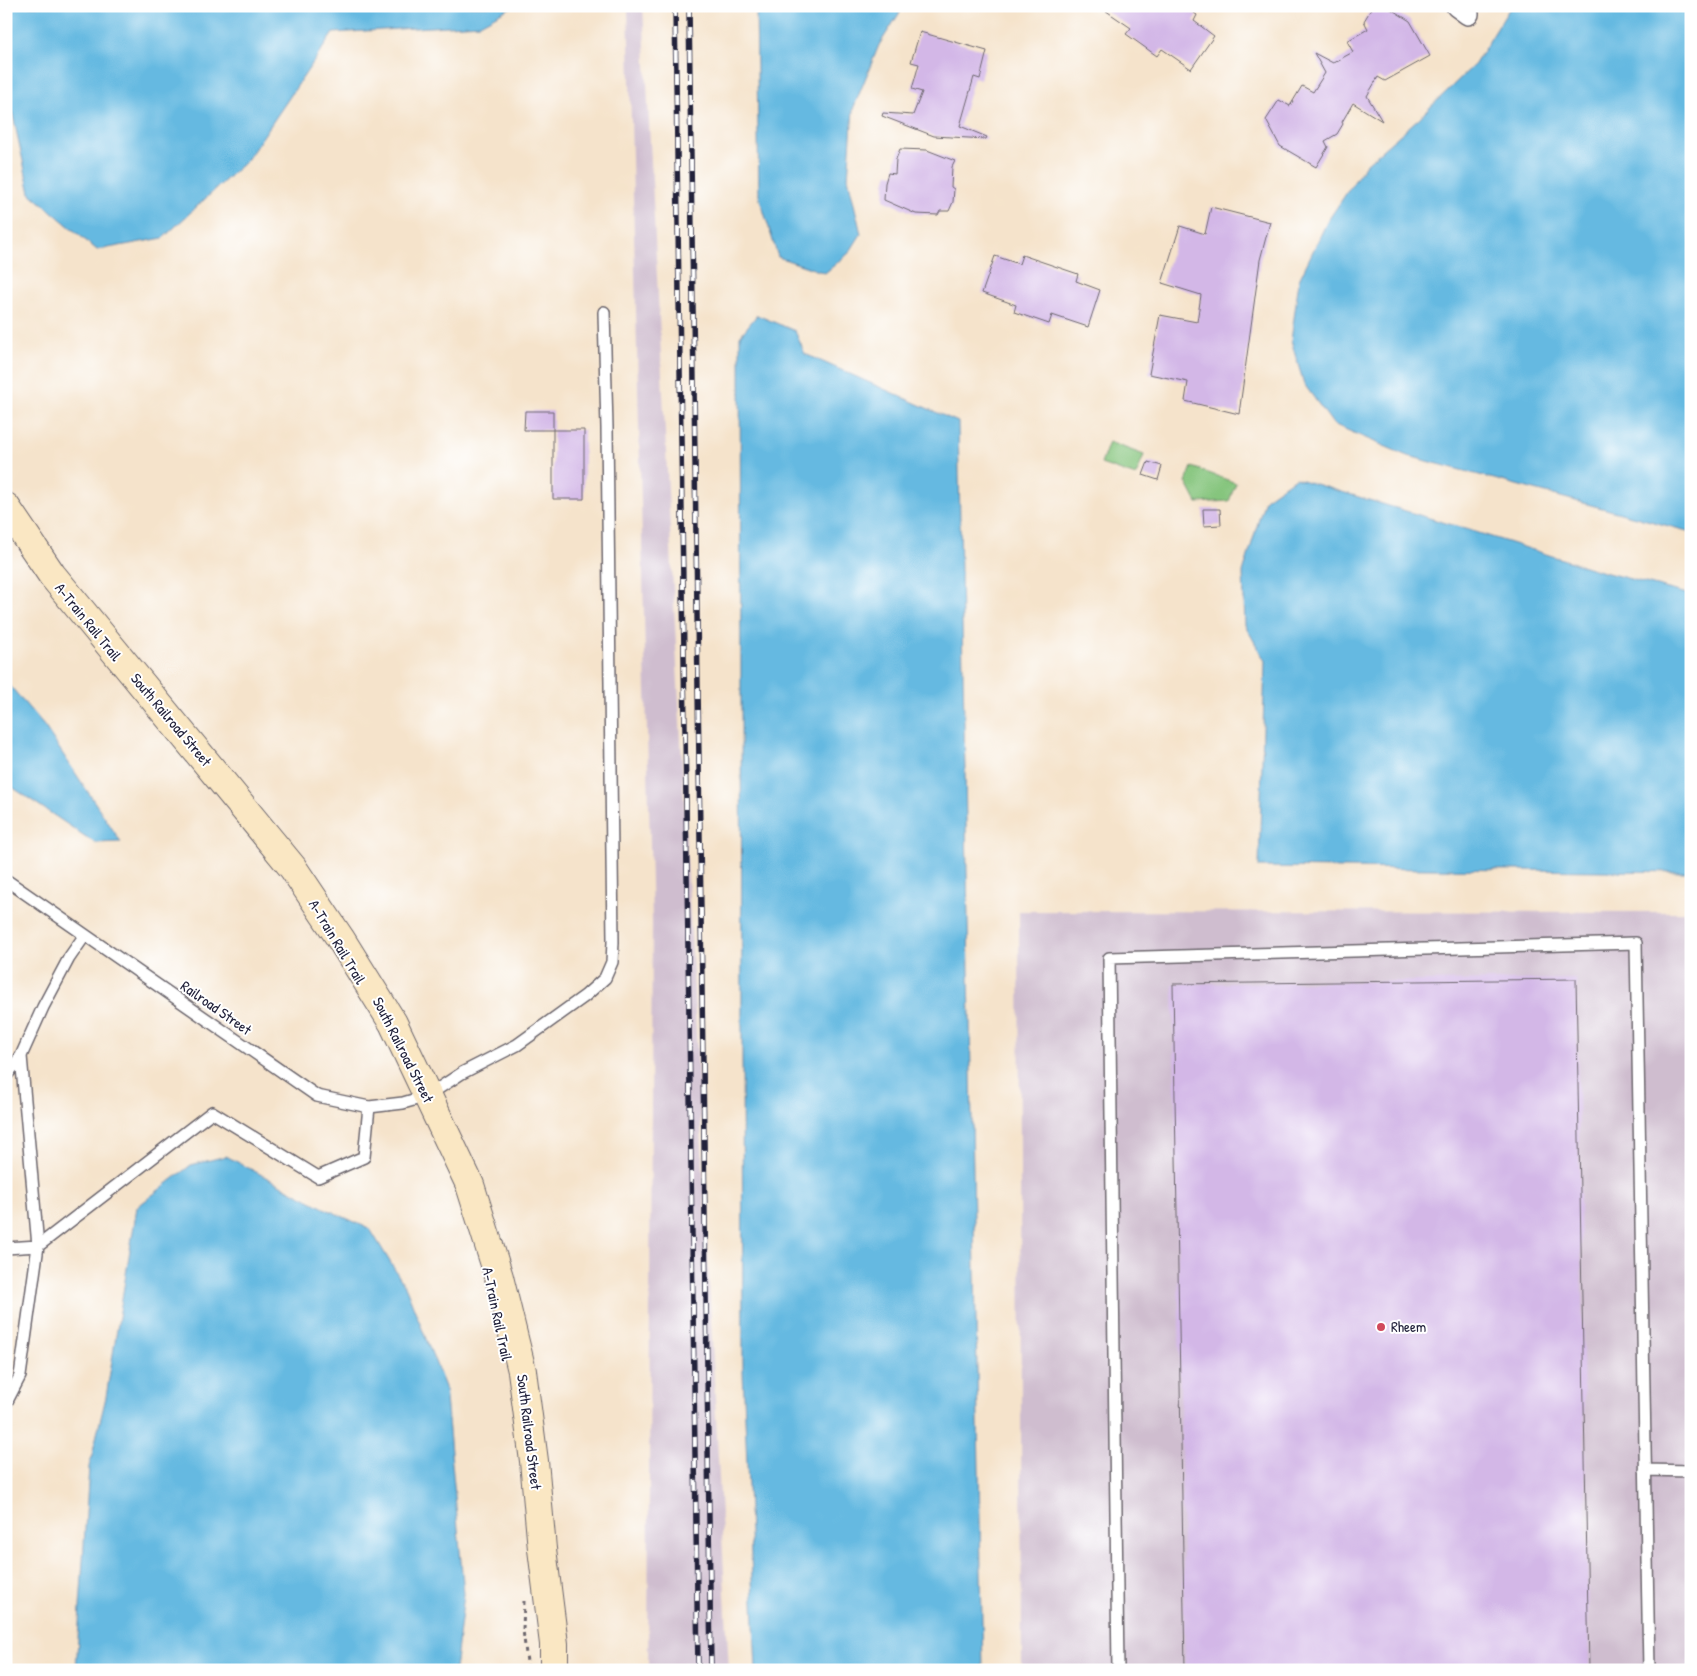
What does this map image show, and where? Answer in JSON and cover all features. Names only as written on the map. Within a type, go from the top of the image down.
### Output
[{"type":"street","name":"South Railroad Street","points":[[6,507],[52,575],[293,868],[340,938],[392,1023],[470,1185],[498,1277],[522,1371],[554,1644],[554,1670]]},
{"type":"lane","name":"Railroad Street","points":[[6,880],[317,1096],[369,1107],[427,1096],[462,1073],[517,1045],[585,996],[604,978],[612,962],[612,818],[604,312]]},
{"type":"lane","points":[[6,1076],[20,1056],[42,1007],[69,958],[85,935]]},
{"type":"lane","points":[[1118,1670],[1109,958],[1636,944],[1649,1670]]},
{"type":"lane","points":[[6,1402],[20,1376],[38,1246],[20,1056]]},
{"type":"lane","points":[[6,1248],[38,1246],[212,1112],[318,1177],[364,1157],[369,1107]]},
{"type":"lane","points":[[1645,1470],[1691,1471]]},
{"type":"path","points":[[525,1595],[523,1630],[528,1670]]},
{"type":"shaded area","points":[[628,6],[643,6],[729,1670],[648,1670],[652,921]]},
{"type":"shaded area","points":[[1019,911],[1691,912],[1691,1670],[1022,1670]]},
{"type":"green space","points":[[1109,442],[1144,455],[1136,476],[1101,464]]},
{"type":"green space","points":[[1192,467],[1236,483],[1229,501],[1197,503],[1186,482]]},
{"type":"water","points":[[6,6],[513,6],[480,24],[333,33],[247,160],[163,238],[97,250],[30,193],[7,88]]},
{"type":"water","points":[[756,6],[904,6],[879,45],[853,109],[848,178],[861,234],[849,253],[825,273],[778,257],[759,196]]},
{"type":"water","points":[[1511,6],[1691,6],[1691,532],[1405,455],[1333,424],[1304,384],[1291,341],[1299,280],[1327,222],[1366,164],[1418,119],[1475,64]]},
{"type":"water","points":[[757,315],[795,331],[805,354],[958,422],[983,1670],[756,1670],[743,1372],[740,336]]},
{"type":"water","points":[[1295,478],[1600,571],[1691,595],[1691,872],[1259,867],[1265,661],[1245,625],[1243,573],[1265,499]]},
{"type":"water","points":[[6,681],[45,727],[121,842],[95,843],[6,783]]},
{"type":"water","points":[[226,1156],[324,1208],[370,1229],[406,1288],[445,1387],[464,1594],[455,1670],[76,1670],[89,1467],[106,1397],[137,1207],[191,1165]]},
{"type":"building","points":[[1099,6],[1184,6],[1197,15],[1194,21],[1214,36],[1191,69],[1162,49],[1157,56],[1126,34],[1131,28]]},
{"type":"building","points":[[1373,6],[1386,6],[1410,21],[1430,56],[1385,81],[1378,77],[1367,96],[1382,121],[1353,103],[1337,134],[1325,141],[1328,147],[1316,167],[1280,146],[1266,120],[1279,100],[1290,106],[1302,86],[1313,92],[1325,73],[1314,53],[1333,63],[1353,52],[1347,41],[1368,29],[1364,21]]},
{"type":"building","points":[[920,32],[987,51],[980,79],[974,77],[960,126],[987,137],[986,139],[934,136],[882,116],[883,113],[913,115],[922,92],[912,89],[919,64],[911,62]]},
{"type":"building","points":[[900,149],[927,150],[955,161],[952,167],[951,187],[954,189],[953,202],[949,211],[940,211],[938,215],[916,214],[884,200],[885,183],[888,173],[895,174],[896,159]]},
{"type":"building","points":[[1211,207],[1270,222],[1260,260],[1239,414],[1185,401],[1188,382],[1149,374],[1160,315],[1197,322],[1201,295],[1162,283],[1180,226],[1205,234]]},
{"type":"building","points":[[1022,255],[1078,274],[1076,281],[1100,290],[1088,327],[1052,315],[1049,324],[1014,312],[1016,305],[982,293],[995,256],[1019,264]]},
{"type":"building","points":[[525,411],[553,411],[553,430],[524,430]]},
{"type":"building","points":[[553,430],[584,430],[584,499],[553,499]]},
{"type":"building","points":[[1148,462],[1162,466],[1158,480],[1143,475]]},
{"type":"building","points":[[1203,509],[1220,509],[1221,525],[1204,526]]},
{"type":"building","name":"Rheem","points":[[1576,979],[1589,1670],[1185,1670],[1173,984]]},
{"type":"railway","points":[[675,6],[698,1670]]},
{"type":"railway","points":[[689,6],[711,1670]]},
{"type":"place","name":"Rheem","points":[[1381,1327]]}]
